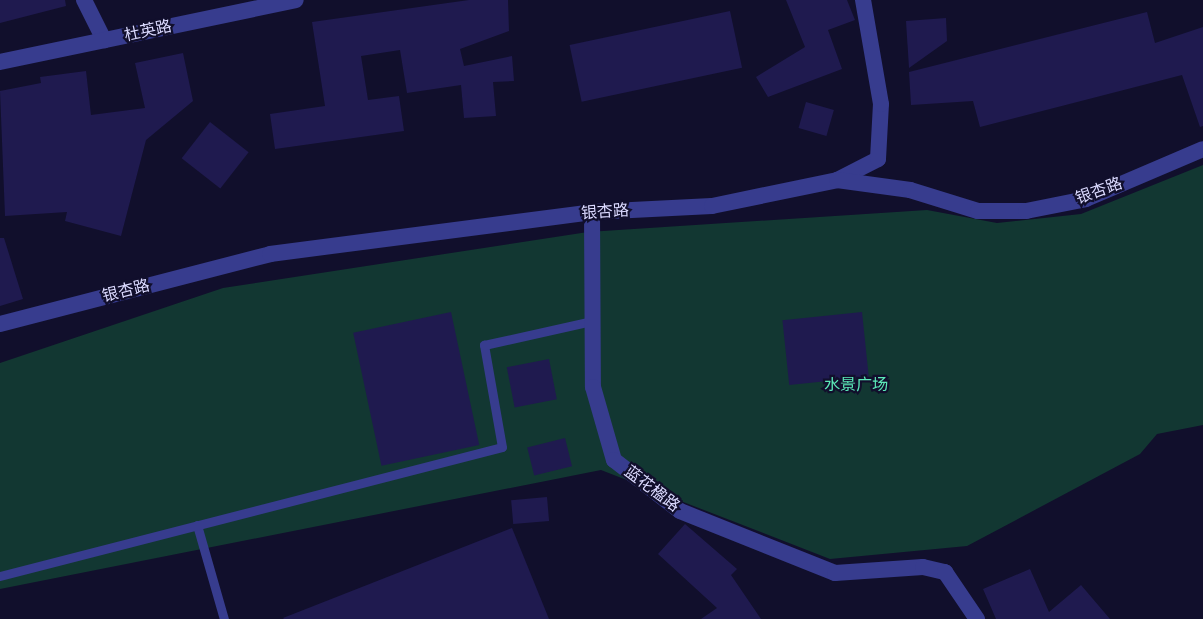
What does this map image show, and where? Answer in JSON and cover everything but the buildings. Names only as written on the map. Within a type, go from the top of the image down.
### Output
[{"type":"street","points":[[84,0],[104,40]]},
{"type":"street","name":"杜英路","points":[[0,62],[296,0]]},
{"type":"street","points":[[837,180],[878,159],[881,104],[863,0]]},
{"type":"street","name":"银杏路","points":[[0,324],[270,254],[592,212],[712,206],[837,180],[910,190],[978,212],[1026,211],[1086,199],[1203,149]]},
{"type":"street","name":"蓝花楹路","points":[[592,212],[592,387],[614,460],[680,511],[835,573],[923,567],[945,572],[977,619]]},
{"type":"lane","points":[[0,576],[502,447],[484,345],[592,321]]},
{"type":"lane","points":[[197,525],[224,619]]},
{"type":"green space","name":"水景广场","points":[[1203,165],[1203,425],[1157,434],[1140,454],[967,546],[830,559],[601,470],[0,589],[0,363],[223,288],[588,232],[927,210],[997,223],[1081,214]]}]
